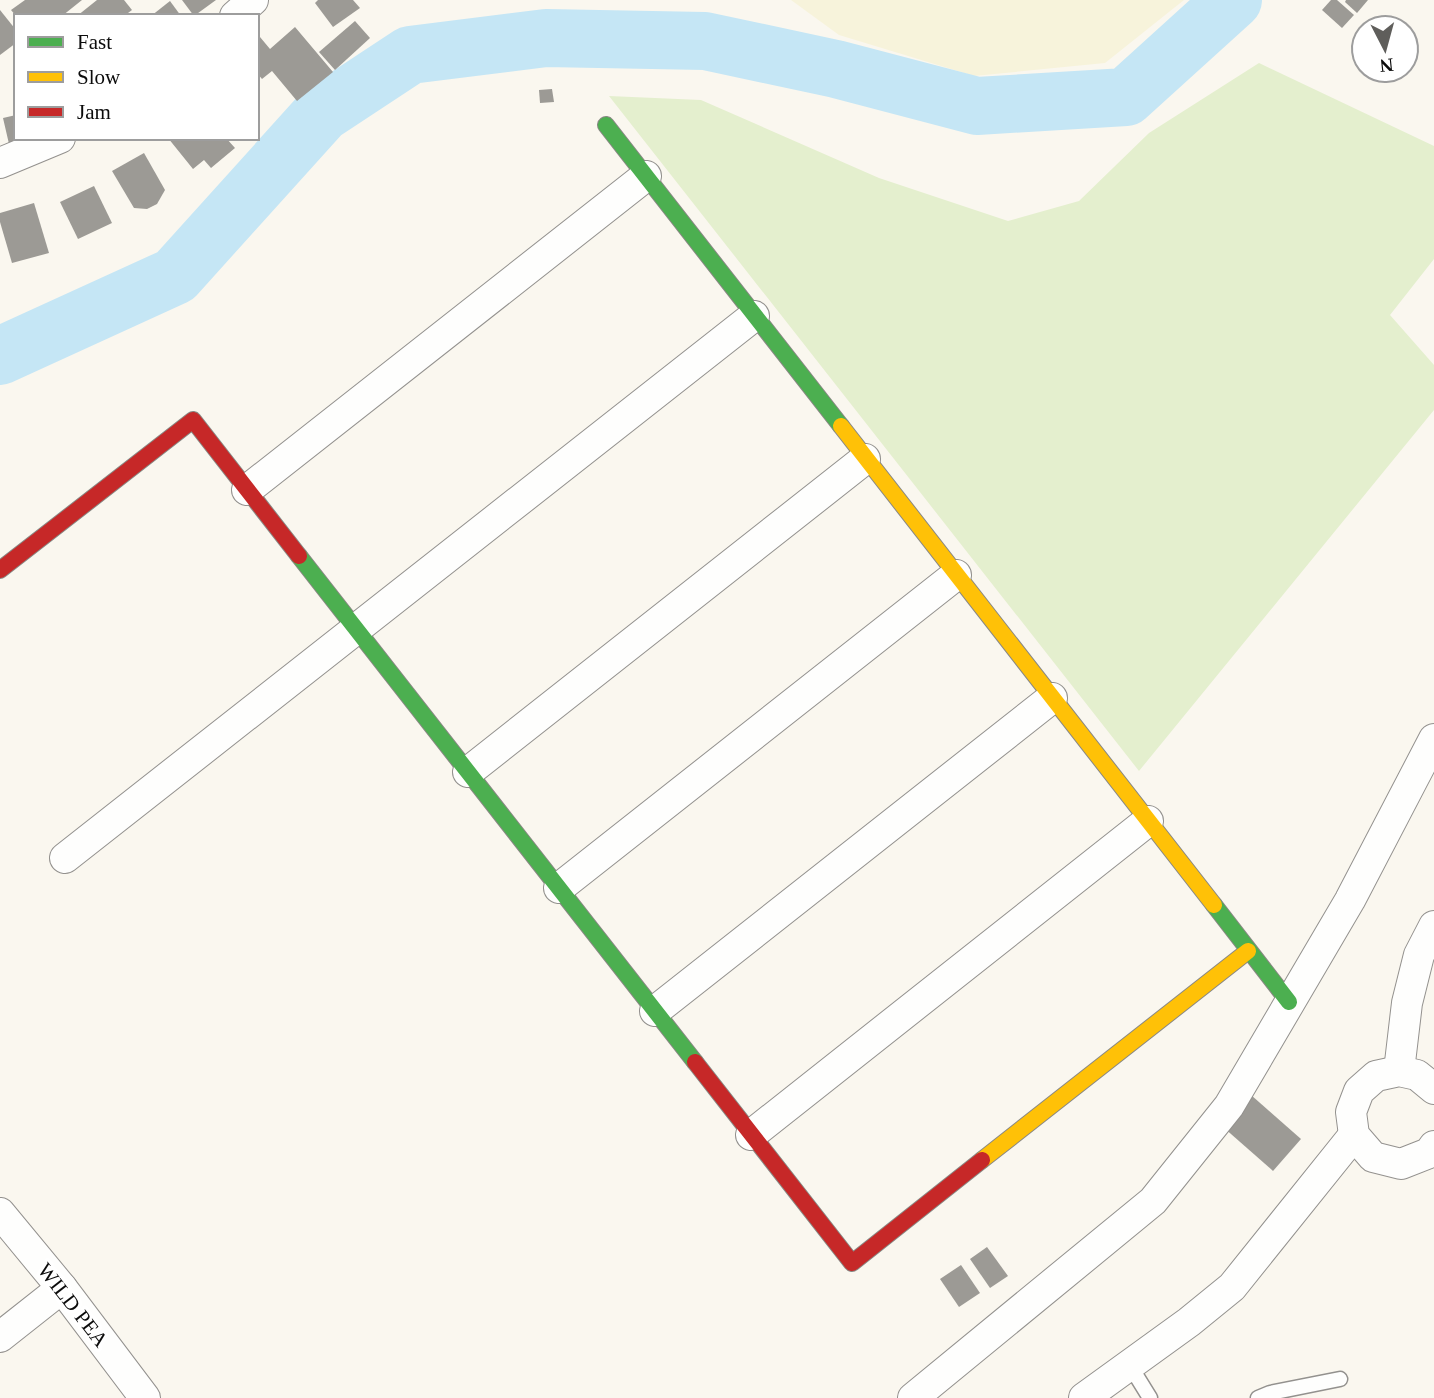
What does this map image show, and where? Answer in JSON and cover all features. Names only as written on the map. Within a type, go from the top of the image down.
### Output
[{"type":"street","points":[[237,14],[253,0]]},
{"type":"street","points":[[606,125],[1289,1002]]},
{"type":"street","points":[[0,163],[55,140]]},
{"type":"street","points":[[247,490],[646,176]]},
{"type":"street","points":[[65,858],[754,316]]},
{"type":"street","points":[[0,570],[193,420],[852,1263],[1248,951]]},
{"type":"street","points":[[468,772],[866,458]]},
{"type":"street","points":[[559,888],[956,575]]},
{"type":"street","points":[[655,1011],[1052,698]]},
{"type":"street","points":[[913,1398],[1153,1201],[1229,1106],[1350,901],[1434,739]]},
{"type":"street","points":[[751,1135],[1148,821]]},
{"type":"street","points":[[1399,1071],[1407,1003],[1419,955],[1434,926]]},
{"type":"street","points":[[1432,1156],[1401,1164],[1373,1157],[1354,1135],[1351,1112],[1359,1091],[1377,1076],[1399,1071],[1417,1075],[1434,1089]]},
{"type":"street","points":[[1084,1398],[1189,1322],[1232,1287],[1354,1135]]},
{"type":"street","name":"WILD PEA","points":[[0,1213],[62,1288],[145,1398]]},
{"type":"street","points":[[0,1337],[62,1288]]},
{"type":"lane","points":[[1129,1364],[1150,1398]]},
{"type":"lane","points":[[1258,1398],[1270,1393],[1340,1379]]},
{"type":"shaded area","points":[[791,0],[1184,0],[1105,63],[974,76],[839,35]]},
{"type":"green space","points":[[1259,63],[1434,146],[1434,259],[1390,315],[1434,365],[1434,410],[1139,771],[609,96],[701,100],[879,178],[1008,221],[1079,201],[1149,133]]},
{"type":"building","points":[[25,0],[82,0],[64,14],[14,14],[11,10]]},
{"type":"building","points":[[97,0],[124,0],[132,10],[127,14],[80,14]]},
{"type":"building","points":[[182,0],[216,0],[197,14],[192,14]]},
{"type":"building","points":[[318,0],[353,0],[360,8],[333,27],[315,3]]},
{"type":"building","points":[[1331,0],[1337,0],[1353,14],[1350,14],[1350,19],[1342,28],[1322,10]]},
{"type":"building","points":[[1346,0],[1368,0],[1357,13]]},
{"type":"building","points":[[170,1],[180,14],[154,14]]},
{"type":"building","points":[[0,10],[14,28],[14,44],[0,55]]},
{"type":"building","points":[[355,21],[370,38],[335,70],[319,52]]},
{"type":"building","points":[[295,27],[333,72],[297,101],[272,71],[262,79],[259,75],[259,38],[270,49]]},
{"type":"building","points":[[552,89],[554,102],[540,103],[539,90]]},
{"type":"building","points":[[14,115],[14,140],[22,140],[9,144],[3,118]]},
{"type":"building","points":[[170,140],[228,140],[235,148],[211,168],[204,160],[193,169]]},
{"type":"building","points":[[144,153],[165,190],[157,204],[147,209],[134,208],[112,171]]},
{"type":"building","points":[[94,186],[112,223],[78,239],[60,202]]},
{"type":"building","points":[[34,203],[49,253],[12,263],[0,222],[0,213]]},
{"type":"building","points":[[1251,1095],[1301,1139],[1273,1171],[1223,1127]]},
{"type":"building","points":[[987,1247],[1008,1276],[990,1288],[970,1259]]},
{"type":"building","points":[[961,1265],[980,1293],[959,1307],[940,1279]]},
{"type":"waterway","points":[[0,356],[175,276],[322,113],[410,55],[546,38],[705,41],[836,69],[977,106],[1126,97],[1233,0]]},
{"type":"traffic: fast","points":[[606,125],[841,426]]},
{"type":"traffic: fast","points":[[299,556],[695,1062]]},
{"type":"traffic: fast","points":[[1214,905],[1289,1002]]},
{"type":"traffic: slow","points":[[841,426],[1214,905]]},
{"type":"traffic: slow","points":[[982,1160],[1248,951]]},
{"type":"traffic: jam","points":[[0,570],[193,420],[299,556]]},
{"type":"traffic: jam","points":[[695,1062],[852,1263],[982,1160]]}]
